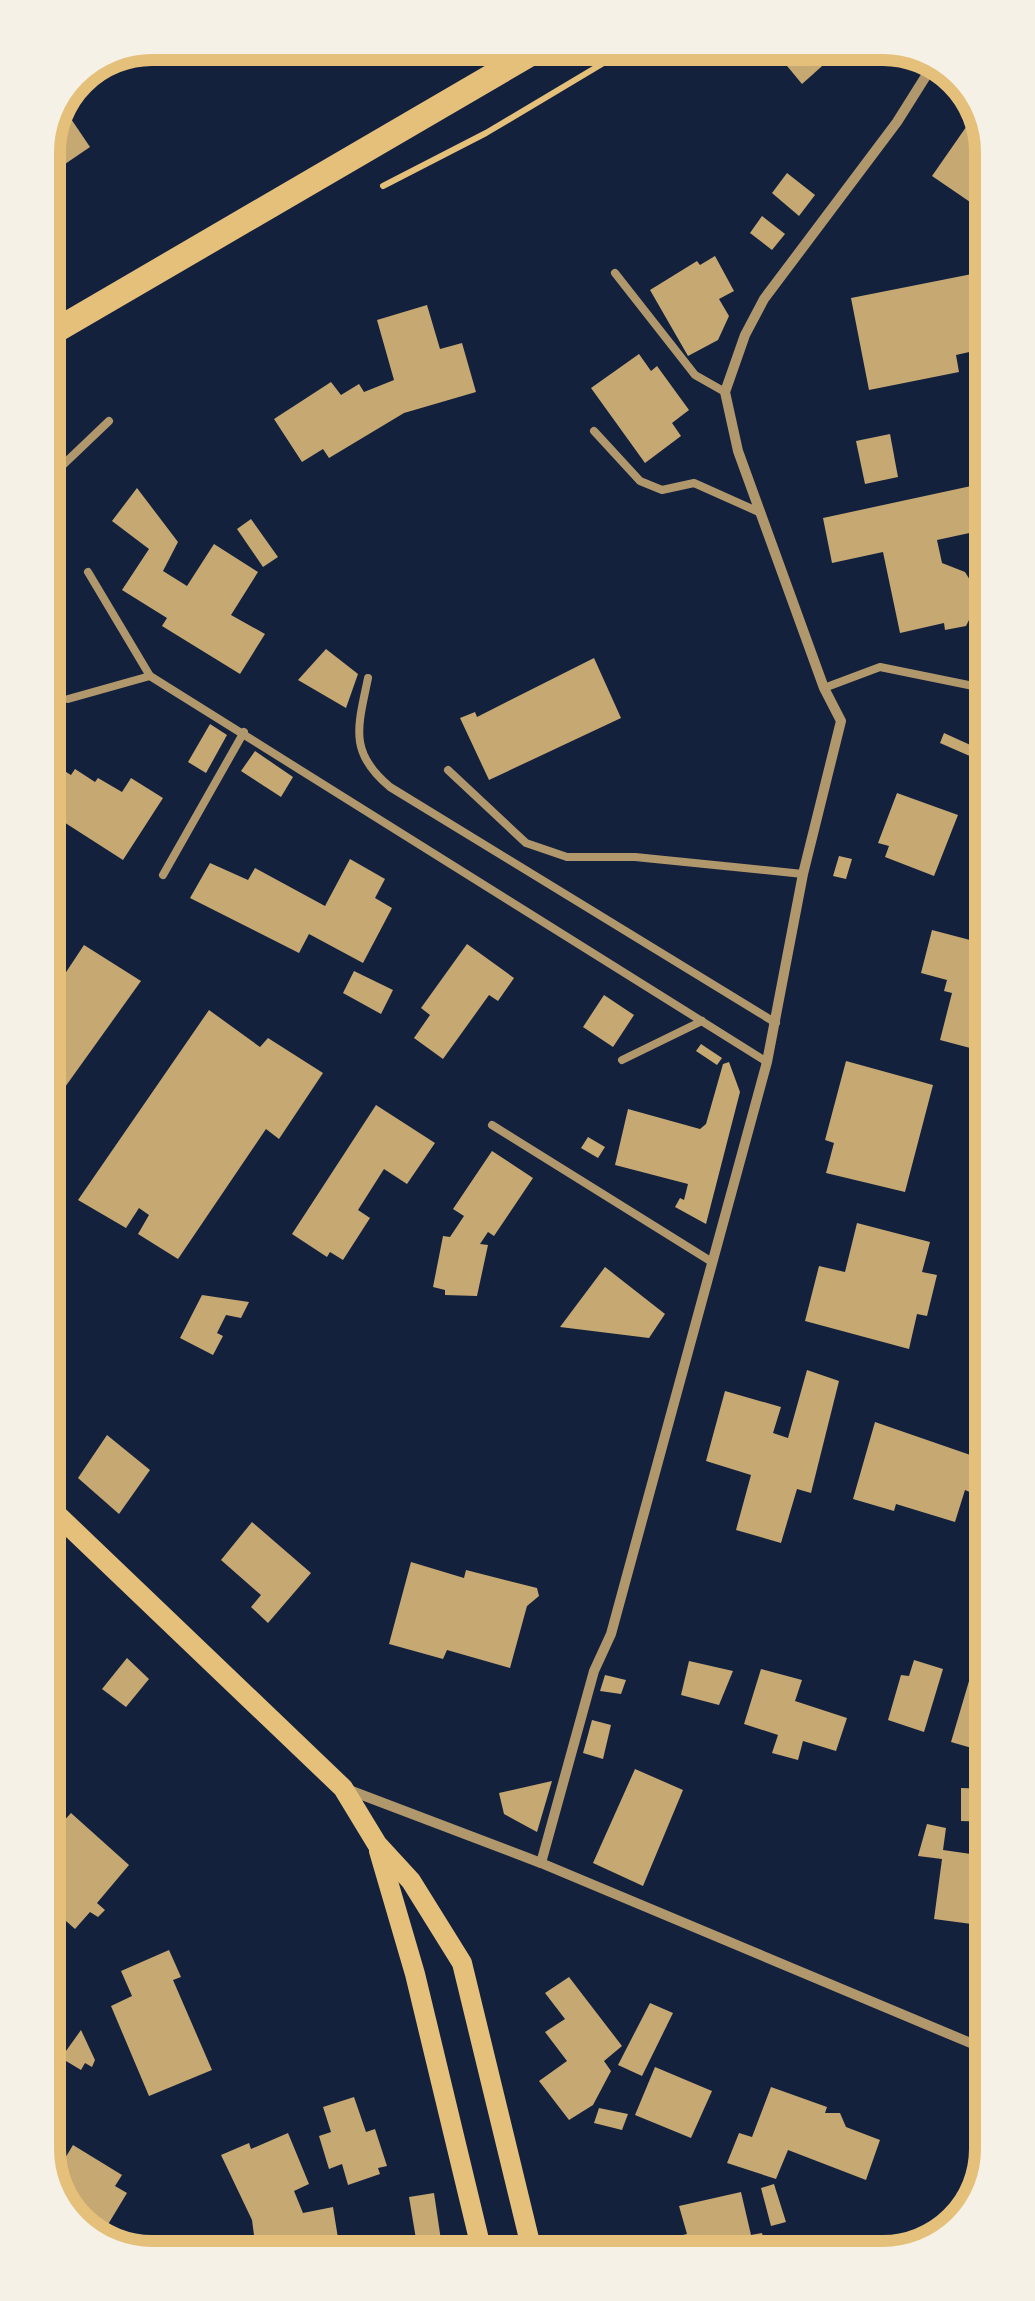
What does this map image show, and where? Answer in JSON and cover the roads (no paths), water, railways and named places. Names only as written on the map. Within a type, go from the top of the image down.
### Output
[{"type":"main road","points":[[60,328],[520,60]]},
{"type":"main road","points":[[60,1518],[343,1788],[376,1844],[410,1881],[462,1963],[531,2241]]},
{"type":"main road","points":[[376,1844],[415,1974],[479,2241]]},
{"type":"street","points":[[541,1862],[594,1671],[611,1634],[767,1062],[803,874],[841,721],[824,688],[738,451],[725,392],[745,335],[764,299],[897,122],[929,72]]},
{"type":"street","points":[[343,1788],[541,1862],[975,2045]]},
{"type":"lane","points":[[614,273],[695,375],[725,392]]},
{"type":"lane","points":[[60,468],[109,421]]},
{"type":"lane","points":[[594,431],[640,482],[662,490],[694,483],[760,513]]},
{"type":"lane","points":[[88,572],[150,676],[767,1062]]},
{"type":"lane","points":[[824,688],[880,667],[975,686]]},
{"type":"lane","points":[[68,699],[150,676]]},
{"type":"lane","points":[[368,678],[359,743],[366,768],[390,787],[776,1022]]},
{"type":"lane","points":[[163,875],[244,732]]},
{"type":"lane","points":[[448,770],[526,843],[567,857],[635,857],[803,874]]},
{"type":"lane","points":[[622,1060],[702,1021]]},
{"type":"lane","points":[[492,1125],[712,1262]]}]
